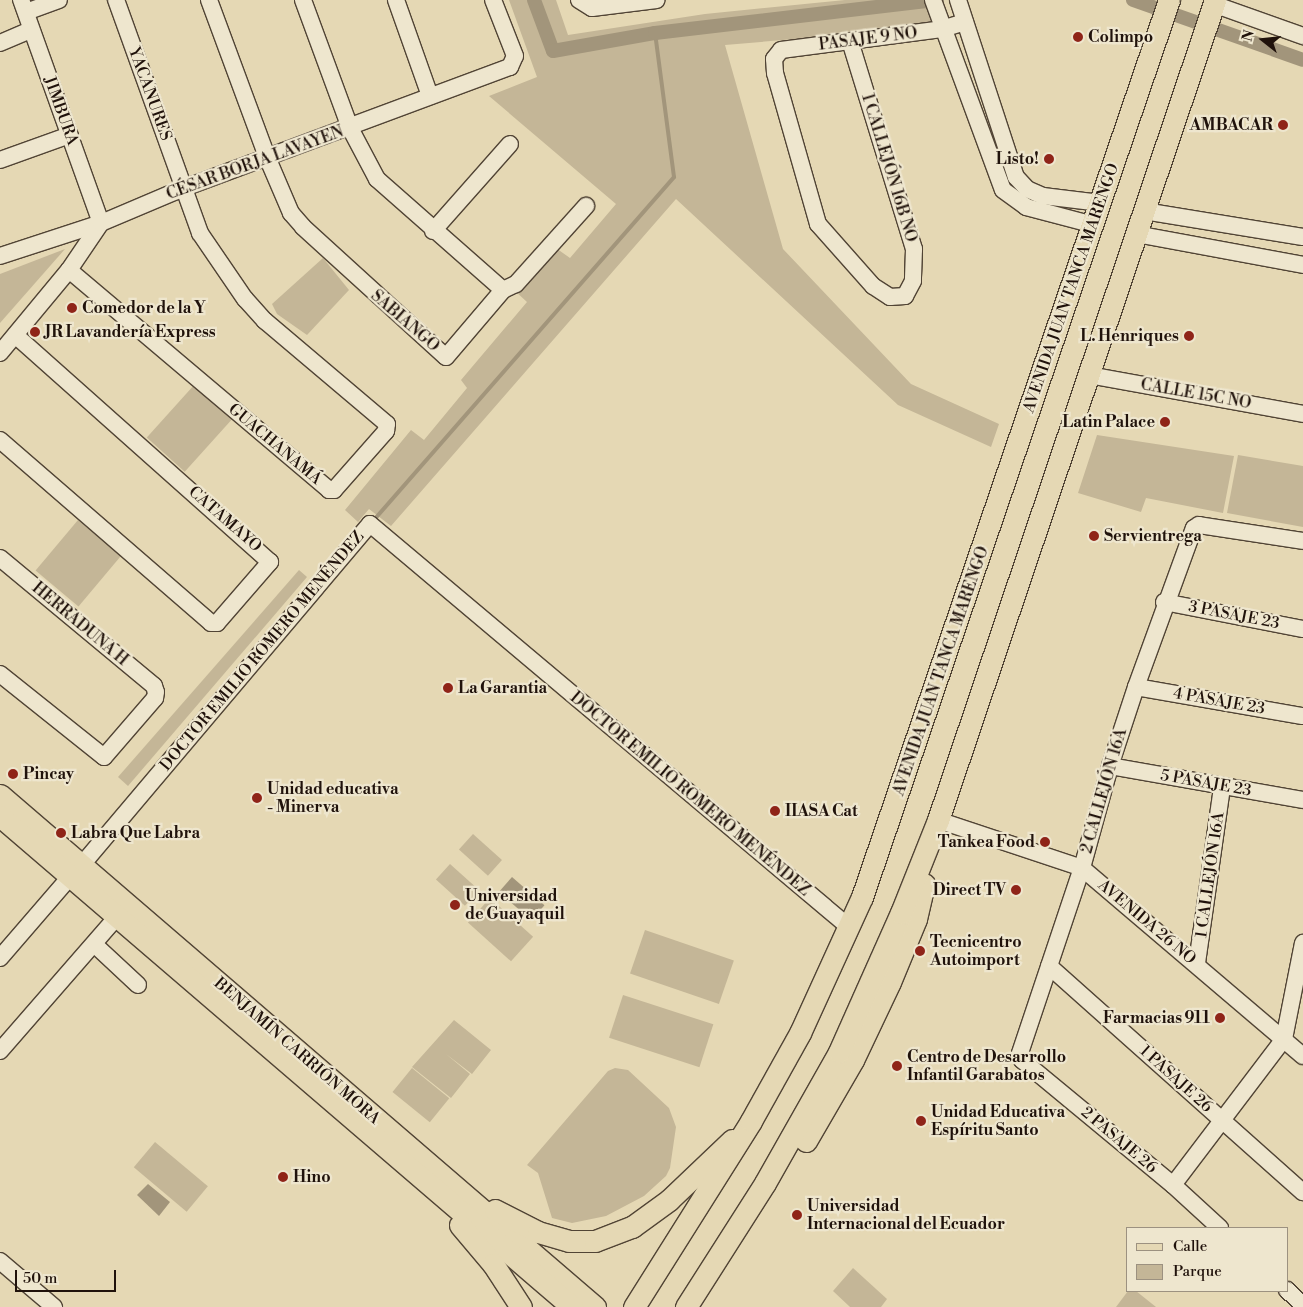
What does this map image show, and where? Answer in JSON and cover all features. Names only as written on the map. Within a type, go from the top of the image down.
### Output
[{"type":"main road","name":"AVENIDA JUAN TANCA MARENGO","points":[[634,1307],[752,1121],[800,1033],[849,927],[883,842],[1094,225],[1168,2]]},
{"type":"main road","points":[[686,1307],[765,1184],[839,1052],[875,975],[938,820],[1213,6]]},
{"type":"main road","name":"BENJAMÍN CARRIÓN MORA","points":[[0,795],[117,918],[417,1164]]},
{"type":"main road","name":"BENJAMÍN CARRIÓN MORA","points":[[0,816],[75,872],[417,1164],[510,1245],[572,1307]]},
{"type":"main road","points":[[417,1164],[504,1216],[538,1232],[569,1241],[595,1241],[632,1227],[669,1200],[752,1121]]},
{"type":"main road","points":[[417,1164],[493,1264],[521,1307]]},
{"type":"main road","name":"BENJAMÍN CARRIÓN MORA","points":[[510,1245],[595,1307]]},
{"type":"main road","points":[[699,1307],[707,1275]]},
{"type":"street","points":[[24,6],[59,0]]},
{"type":"street","name":"YACANURES","points":[[116,0],[184,188]]},
{"type":"street","points":[[209,0],[267,157]]},
{"type":"street","points":[[304,0],[350,128],[377,179],[433,231],[502,290],[516,284],[586,206]]},
{"type":"street","points":[[396,0],[430,96]]},
{"type":"street","name":"CÉSAR BORJA LAVAYEN","points":[[0,256],[101,223],[184,188],[350,128],[510,67],[515,56],[493,0]]},
{"type":"street","points":[[580,1],[592,8],[657,0]]},
{"type":"street","points":[[932,0],[1003,190],[1026,207],[1094,225]]},
{"type":"street","name":"JIMBURA","points":[[24,6],[101,223]]},
{"type":"street","points":[[1213,6],[1303,36]]},
{"type":"street","points":[[962,12],[1016,177],[1028,189],[1043,196],[1101,203]]},
{"type":"street","name":"PASAJE 9 NO","points":[[905,296],[890,297],[874,286],[818,224],[775,73],[774,59],[781,50],[941,27],[962,12]]},
{"type":"street","points":[[0,43],[32,30]]},
{"type":"street","name":"1 CALLEJÓN 16B NO","points":[[850,41],[914,249],[913,280],[905,296]]},
{"type":"street","points":[[0,160],[70,135]]},
{"type":"street","points":[[433,231],[510,144]]},
{"type":"street","name":"SABIANGO","points":[[267,157],[291,213],[303,227],[445,356],[449,356],[502,290]]},
{"type":"street","name":"GUACHANAMÁ","points":[[69,270],[329,490],[334,490],[386,431],[387,424],[265,320],[245,299],[200,233],[184,188]]},
{"type":"street","points":[[1144,211],[1302,234]]},
{"type":"street","points":[[0,353],[69,270],[101,223]]},
{"type":"street","points":[[1136,234],[1303,265]]},
{"type":"street","name":"CATAMAYO","points":[[0,440],[210,623],[216,623],[270,562],[15,335]]},
{"type":"street","name":"CALLE 15C NO","points":[[1089,375],[1303,414]]},
{"type":"street","name":"DOCTOR EMILIO ROMERO MENÉNDEZ","points":[[0,958],[370,524],[849,927]]},
{"type":"street","name":"2 CALLEJÓN 16A","points":[[1020,1053],[1082,868],[1110,766],[1164,602],[1193,530],[1199,525],[1303,541]]},
{"type":"street","name":"HERRADUNA H","points":[[0,558],[154,686],[156,692],[155,698],[104,757],[0,674]]},
{"type":"street","name":"3 PASAJE 23","points":[[1164,602],[1303,628]]},
{"type":"street","name":"4 PASAJE 23","points":[[1136,687],[1303,716]]},
{"type":"street","name":"5 PASAJE 23","points":[[1110,766],[1303,800]]},
{"type":"street","name":"1 CALLEJÓN 16A","points":[[1197,963],[1222,787]]},
{"type":"street","name":"AVENIDA 26 NO","points":[[938,820],[1082,868],[1197,963],[1303,1056]]},
{"type":"street","points":[[0,1050],[117,918]]},
{"type":"street","points":[[1173,1185],[1221,1119],[1284,1039],[1303,943]]},
{"type":"street","points":[[94,944],[138,984]]},
{"type":"street","name":"1 PASAJE 26","points":[[1049,966],[1303,1192]]},
{"type":"street","name":"2 PASAJE 26","points":[[1020,1053],[1022,1060],[1173,1185],[1219,1227]]},
{"type":"street","points":[[0,1261],[54,1307]]},
{"type":"street","points":[[1288,1291],[1303,1305]]},
{"type":"green space","points":[[509,0],[556,0],[568,35],[705,14],[845,0],[927,0],[935,27],[725,45],[783,249],[911,384],[999,424],[991,447],[898,405],[676,199],[391,526],[369,509],[358,522],[345,510],[411,430],[424,440],[467,388],[461,380],[527,302],[515,291],[553,246],[570,258],[616,204],[489,96],[537,77]]},
{"type":"green space","points":[[65,249],[0,323],[0,274]]},
{"type":"green space","points":[[323,258],[349,290],[307,335],[277,314],[272,304]]},
{"type":"green space","points":[[195,384],[233,418],[185,472],[147,438]]},
{"type":"green space","points":[[1097,435],[1234,456],[1223,513],[1146,498],[1141,512],[1078,493]]},
{"type":"green space","points":[[1238,455],[1303,466],[1303,527],[1227,513]]},
{"type":"green space","points":[[78,520],[121,556],[78,607],[36,571]]},
{"type":"green space","points":[[299,570],[307,577],[128,786],[118,777]]},
{"type":"green space","points":[[473,834],[502,860],[488,876],[459,850]]},
{"type":"green space","points":[[450,864],[479,890],[465,906],[436,880]]},
{"type":"green space","points":[[490,898],[533,937],[511,961],[468,923]]},
{"type":"green space","points":[[645,930],[734,961],[719,1004],[630,973]]},
{"type":"green space","points":[[623,995],[713,1024],[699,1067],[609,1038]]},
{"type":"green space","points":[[454,1020],[491,1050],[472,1074],[446,1054],[470,1074],[451,1098],[412,1067]]},
{"type":"green space","points":[[412,1068],[449,1098],[430,1122],[392,1092]]},
{"type":"green space","points":[[615,1068],[628,1070],[669,1108],[676,1127],[670,1168],[666,1176],[644,1196],[606,1216],[572,1223],[552,1218],[538,1173],[527,1165],[608,1071]]},
{"type":"green space","points":[[155,1142],[208,1186],[187,1212],[134,1167]]},
{"type":"green space","points":[[853,1268],[887,1299],[881,1307],[850,1307],[833,1291]]},
{"type":"green space","points":[[1127,1292],[1137,1292],[1156,1307],[1116,1307]]},
{"type":"shaded area","points":[[512,877],[544,905],[531,920],[499,892]]},
{"type":"shaded area","points":[[148,1184],[170,1202],[159,1216],[137,1195]]},
{"type":"waterway","points":[[534,0],[553,51],[655,33],[937,0]]},
{"type":"waterway","points":[[1133,0],[1303,60]]},
{"type":"waterway","points":[[373,521],[674,177],[655,33]]},
{"type":"place","name":"Colimpo","points":[[1078,37]]},
{"type":"place","name":"AMBACAR","points":[[1283,125]]},
{"type":"place","name":"Listo!","points":[[1049,159]]},
{"type":"place","name":"Comedor de la Y","points":[[72,308]]},
{"type":"place","name":"JR Lavandería Express","points":[[35,332]]},
{"type":"place","name":"L. Henriques","points":[[1189,336]]},
{"type":"place","name":"Latin Palace","points":[[1165,422]]},
{"type":"place","name":"Servientrega","points":[[1094,536]]},
{"type":"place","name":"La Garantia","points":[[448,688]]},
{"type":"place","name":"Pincay","points":[[13,774]]},
{"type":"place","name":"Unidad educativa - Minerva","points":[[257,798]]},
{"type":"place","name":"IIASA Cat","points":[[775,811]]},
{"type":"place","name":"Labra Que Labra","points":[[61,833]]},
{"type":"place","name":"Tankea Food","points":[[1045,842]]},
{"type":"place","name":"Direct TV","points":[[1016,890]]},
{"type":"place","name":"Universidad de Guayaquil","points":[[455,905]]},
{"type":"place","name":"Tecnicentro Autoimport","points":[[920,951]]},
{"type":"place","name":"Farmacias 911","points":[[1220,1018]]},
{"type":"place","name":"Centro de Desarrollo Infantil Garabatos","points":[[897,1066]]},
{"type":"place","name":"Unidad Educativa Espíritu Santo","points":[[921,1121]]},
{"type":"place","name":"Hino","points":[[283,1177]]},
{"type":"place","name":"Universidad Internacional del Ecuador","points":[[797,1215]]}]
